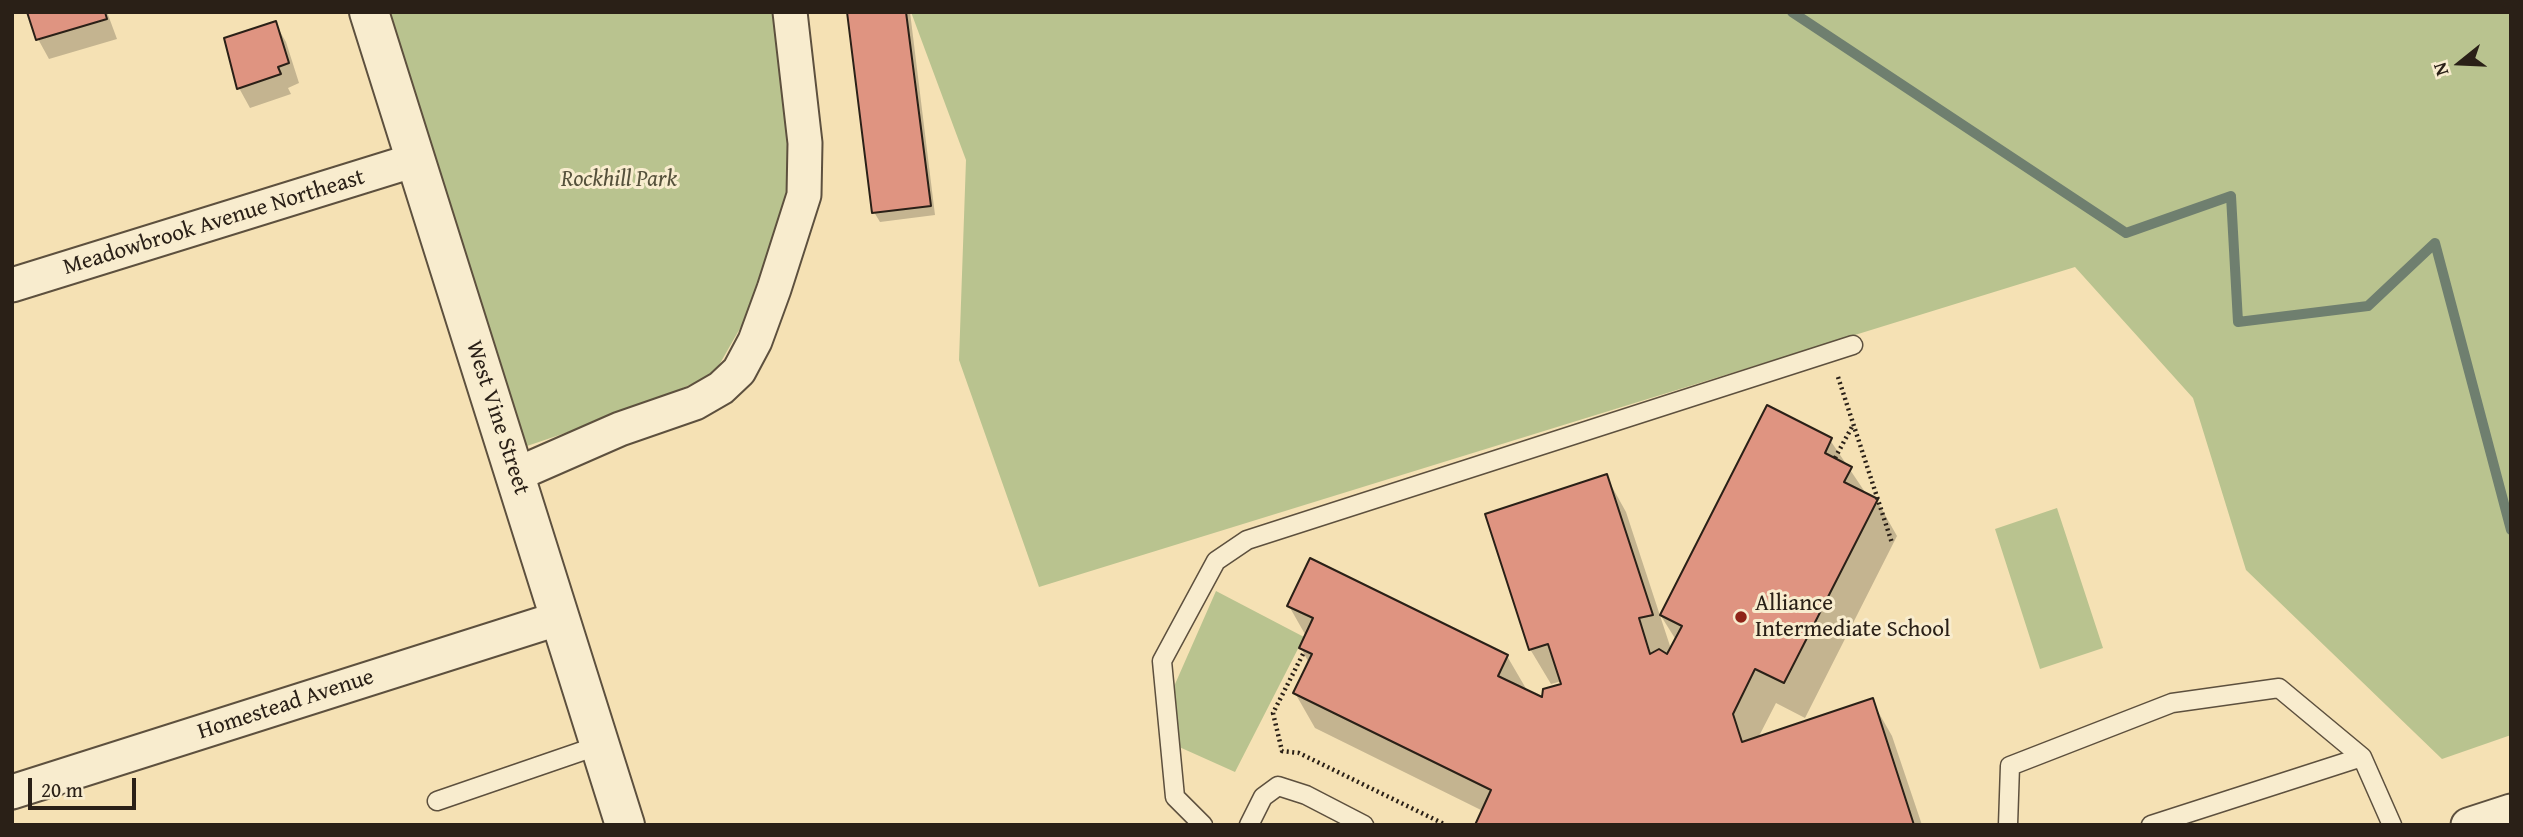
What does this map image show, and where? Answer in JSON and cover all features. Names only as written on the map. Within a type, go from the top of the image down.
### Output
[{"type":"street","name":"West Vine Street","points":[[369,12],[625,825]]},
{"type":"street","points":[[515,475],[620,429],[695,403],[721,388],[739,370],[755,341],[771,299],[804,195],[805,143],[790,12]]},
{"type":"street","name":"Meadowbrook Avenue Northeast","points":[[12,285],[415,160]]},
{"type":"street","name":"Homestead Avenue","points":[[12,792],[560,618]]},
{"type":"street","points":[[2468,825],[2511,811]]},
{"type":"lane","points":[[1203,825],[1175,797],[1162,661],[1216,561],[1247,540],[1853,345]]},
{"type":"lane","points":[[2008,825],[2010,766],[2172,703],[2279,688],[2362,757],[2392,825]]},
{"type":"lane","points":[[437,801],[600,745]]},
{"type":"lane","points":[[2151,825],[2362,757]]},
{"type":"lane","points":[[1249,825],[1263,797],[1278,786],[1306,795],[1364,825]]},
{"type":"path","points":[[1830,352],[1892,543]]},
{"type":"path","points":[[1835,458],[1853,424]]},
{"type":"path","points":[[1303,654],[1273,713],[1282,751],[1300,753],[1446,825]]},
{"type":"green space","name":"Rockhill Park","points":[[390,12],[775,12],[796,153],[780,228],[751,309],[714,374],[633,410],[527,446]]},
{"type":"green space","points":[[911,12],[2511,12],[2511,735],[2442,759],[2246,570],[2193,398],[2075,267],[1039,587],[959,360],[966,160]]},
{"type":"green space","points":[[2057,508],[2103,648],[2040,669],[1995,529]]},
{"type":"green space","points":[[1216,591],[1304,637],[1235,772],[1177,746],[1172,691]]},
{"type":"building","points":[[27,12],[105,12],[107,19],[36,40]]},
{"type":"building","points":[[847,12],[906,12],[931,206],[872,213]]},
{"type":"building","points":[[276,21],[289,63],[278,67],[281,74],[237,89],[224,38]]},
{"type":"building","name":"Alliance Intermediate School","points":[[1767,405],[1832,438],[1825,453],[1852,467],[1844,482],[1878,499],[1784,683],[1755,669],[1733,714],[1742,742],[1873,698],[1914,825],[1475,825],[1491,790],[1293,693],[1312,654],[1299,648],[1313,618],[1287,606],[1310,558],[1508,655],[1498,676],[1542,697],[1543,689],[1561,684],[1548,644],[1529,650],[1485,514],[1607,474],[1653,615],[1639,618],[1650,654],[1659,649],[1667,654],[1682,626],[1660,615]]},
{"type":"waterway","points":[[1792,12],[2126,233],[2231,196],[2238,322],[2368,306],[2435,243],[2511,530]]},
{"type":"place","name":"Alliance Intermediate School","points":[[1741,617]]}]
